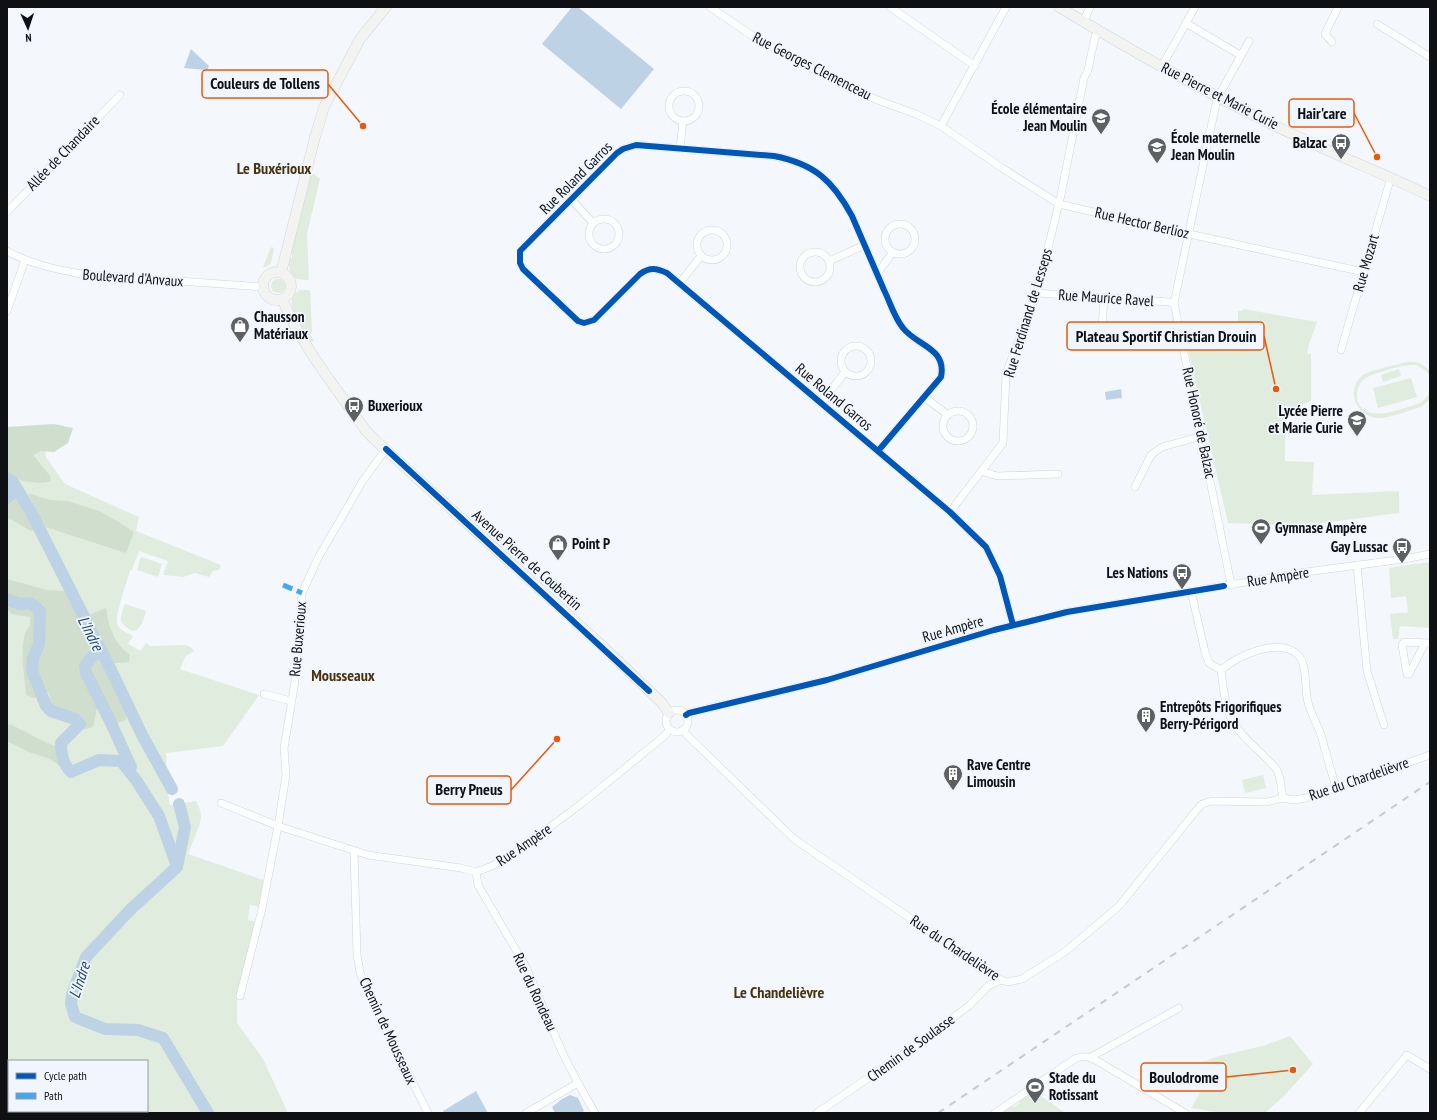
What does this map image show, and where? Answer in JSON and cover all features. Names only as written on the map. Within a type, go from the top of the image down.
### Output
[{"type":"street","points":[[280,273],[324,107],[360,39],[386,7]]},
{"type":"street","name":"Rue Georges Clemenceau","points":[[710,7],[754,37],[847,87],[916,114],[941,126]]},
{"type":"street","points":[[890,7],[975,66]]},
{"type":"street","points":[[941,126],[1006,7]]},
{"type":"street","name":"Rue Pierre et Marie Curie","points":[[1058,7],[1218,97],[1325,149],[1391,177],[1430,196]]},
{"type":"street","points":[[1083,22],[1090,7]]},
{"type":"street","points":[[1162,66],[1195,7]]},
{"type":"street","points":[[1332,42],[1324,34],[1338,7]]},
{"type":"street","points":[[1186,23],[1240,55]]},
{"type":"street","points":[[1377,24],[1430,58]]},
{"type":"street","name":"Rue Ferdinand de Lesseps","points":[[950,512],[1003,443],[1006,374],[1038,293],[1059,204],[1084,78],[1088,70],[1095,37],[1098,30]]},
{"type":"street","name":"Rue Honoré de Balzac","points":[[1231,584],[1174,304],[1215,107],[1218,97],[1249,41]]},
{"type":"street","points":[[688,92],[696,97],[699,102],[699,108],[696,116],[691,120],[683,121],[674,117],[669,108],[674,96],[678,93],[688,92]]},
{"type":"street","name":"Allée de Chandaire","points":[[7,212],[120,95]]},
{"type":"street","points":[[680,149],[683,121]]},
{"type":"street","name":"Rue Hector Berlioz","points":[[941,126],[1002,168],[1059,204],[1364,272]]},
{"type":"street","name":"Rue Roland Garros","points":[[878,451],[941,377],[943,369],[937,354],[908,334],[896,318],[852,216],[835,188],[814,170],[790,159],[774,156],[636,145],[623,149],[617,153],[520,251],[519,258],[523,269],[578,321],[584,322],[594,320],[640,274],[648,269],[657,268],[667,273],[950,512],[986,547],[1000,576],[1013,625]]},
{"type":"street","name":"Rue Mozart","points":[[1341,350],[1391,177]]},
{"type":"street","points":[[571,200],[594,223]]},
{"type":"street","points":[[602,219],[608,219],[616,225],[619,235],[611,247],[602,248],[593,244],[589,236],[589,230],[594,223],[602,219]]},
{"type":"street","points":[[898,224],[908,227],[914,235],[915,240],[913,246],[910,250],[902,254],[893,252],[886,245],[885,236],[887,232],[893,226],[898,224]]},
{"type":"street","points":[[710,230],[716,231],[724,236],[727,246],[722,256],[710,260],[701,256],[697,247],[697,242],[702,234],[710,230]]},
{"type":"street","points":[[829,261],[865,245]]},
{"type":"street","name":"Boulevard d'Anvaux","points":[[7,251],[25,260],[51,268],[80,274],[263,286]]},
{"type":"street","points":[[819,252],[829,261],[829,272],[822,280],[814,282],[808,280],[801,273],[800,263],[808,253],[819,252]]},
{"type":"street","points":[[878,274],[893,252]]},
{"type":"street","points":[[679,284],[701,256]]},
{"type":"street","points":[[7,311],[25,260]]},
{"type":"street","points":[[272,273],[280,273],[288,278],[291,286],[289,294],[278,300],[269,298],[264,291],[263,282],[268,275],[272,273]]},
{"type":"street","name":"Rue Maurice Ravel","points":[[1038,293],[1169,302],[1174,304]]},
{"type":"street","points":[[1100,342],[1104,298]]},
{"type":"street","name":"Avenue Pierre de Coubertin","points":[[282,299],[307,348],[366,431],[597,641],[661,702],[669,713]]},
{"type":"street","points":[[854,346],[868,352],[870,363],[866,372],[862,375],[854,376],[845,372],[841,363],[841,358],[845,350],[854,346]]},
{"type":"street","points":[[821,403],[845,372]]},
{"type":"street","points":[[924,397],[948,415]]},
{"type":"street","points":[[956,411],[962,411],[970,417],[973,427],[969,436],[965,439],[957,441],[947,436],[943,428],[943,422],[948,415],[956,411]]},
{"type":"street","points":[[1135,487],[1151,455],[1162,446],[1202,436]]},
{"type":"street","name":"Rue Buxerioux","points":[[278,826],[286,775],[284,748],[295,681],[302,593],[311,571],[362,482],[386,449]]},
{"type":"street","points":[[981,471],[996,476],[1058,474]]},
{"type":"street","name":"Rue Ampère","points":[[686,715],[689,713],[827,680],[1013,625],[1067,612],[1231,584],[1357,565],[1404,560],[1430,554]]},
{"type":"street","points":[[1357,565],[1367,671],[1384,725]]},
{"type":"street","points":[[1191,591],[1205,652],[1209,663],[1222,670]]},
{"type":"street","points":[[1404,642],[1427,643],[1409,674],[1407,674],[1402,644],[1404,642]]},
{"type":"street","points":[[1222,670],[1238,658],[1253,651],[1279,648],[1292,651],[1298,655],[1302,661],[1307,699],[1321,735],[1336,788]]},
{"type":"street","points":[[1222,670],[1226,703],[1230,717],[1237,727],[1277,770],[1283,798]]},
{"type":"street","points":[[264,694],[291,701]]},
{"type":"street","points":[[672,711],[680,711],[686,715],[687,724],[682,731],[675,732],[669,729],[666,723],[669,713],[672,711]]},
{"type":"street","name":"Rue Ampère","points":[[476,872],[492,866],[512,855],[581,804],[662,738],[669,729]]},
{"type":"street","name":"Rue du Chardelièvre","points":[[684,729],[689,737],[794,839],[1001,980],[1008,982],[1022,979],[1066,952],[1119,906],[1202,804],[1212,801],[1267,802],[1283,798],[1299,799],[1336,788],[1430,755]]},
{"type":"street","points":[[221,803],[278,826],[368,855],[461,868],[476,872]]},
{"type":"street","points":[[240,996],[262,909],[278,826]]},
{"type":"street","name":"Chemin de Mousseaux","points":[[354,851],[357,955],[360,972],[367,991],[428,1113]]},
{"type":"street","name":"Rue du Rondeau","points":[[476,872],[478,885],[526,969],[562,1052],[595,1113]]},
{"type":"street","name":"Chemin de Soulasse","points":[[817,1113],[915,1046],[970,1005],[988,986],[1001,980]]},
{"type":"street","points":[[995,1113],[1076,1058],[1088,1056],[1179,1008]]},
{"type":"street","points":[[1359,1113],[1407,1055],[1430,1069]]},
{"type":"street","points":[[1088,1056],[1185,1113]]},
{"type":"street","points":[[526,1113],[578,1083]]},
{"type":"green space","points":[[312,174],[320,179],[307,234],[309,280],[303,280],[295,278],[291,274],[289,259],[292,258],[292,253],[290,251],[309,176]]},
{"type":"green space","points":[[271,247],[274,248],[271,263],[266,267],[263,267]]},
{"type":"green space","points":[[275,279],[281,279],[285,283],[285,289],[281,293],[275,293],[271,289],[271,283]]},
{"type":"green space","points":[[300,290],[310,290],[312,332],[310,335],[314,340],[311,342],[294,315],[292,307],[294,294]]},
{"type":"green space","points":[[1243,309],[1317,322],[1307,354],[1311,354],[1311,401],[1285,412],[1285,461],[1314,462],[1312,495],[1399,491],[1399,513],[1315,524],[1281,525],[1228,523],[1185,333],[1238,337],[1238,311],[1242,311]]},
{"type":"green space","points":[[1407,362],[1414,362],[1422,365],[1430,371],[1430,377],[1422,368],[1416,365],[1397,367],[1373,375],[1363,380],[1358,389],[1357,399],[1361,407],[1367,412],[1385,413],[1420,403],[1430,393],[1430,399],[1421,407],[1389,417],[1371,417],[1359,408],[1354,395],[1354,388],[1357,381],[1363,375],[1378,369]]},
{"type":"green space","points":[[1399,369],[1401,376],[1383,382],[1381,375]]},
{"type":"green space","points":[[1411,378],[1417,397],[1378,408],[1373,388]]},
{"type":"green space","points":[[54,424],[73,428],[68,443],[54,452],[41,451],[33,455],[51,477],[50,482],[37,483],[23,481],[7,474],[7,427]]},
{"type":"green space","points":[[7,433],[45,449],[46,457],[65,484],[139,517],[136,531],[221,565],[219,570],[213,571],[209,577],[195,573],[183,577],[163,575],[168,561],[139,551],[132,570],[130,571],[124,590],[118,613],[117,624],[122,630],[133,636],[128,644],[141,651],[146,643],[150,646],[185,645],[191,647],[194,651],[185,657],[180,669],[259,695],[223,746],[166,753],[168,794],[170,805],[196,801],[200,810],[200,823],[188,854],[266,881],[260,907],[250,905],[248,920],[257,922],[237,994],[237,1023],[263,1059],[288,1113],[7,1113]]},
{"type":"green space","points":[[7,483],[13,484],[34,530],[31,531],[12,520],[7,519]]},
{"type":"green space","points":[[28,493],[50,500],[68,501],[99,511],[117,521],[134,532],[126,553],[45,527]]},
{"type":"green space","points":[[142,557],[162,564],[158,577],[137,570]]},
{"type":"green space","points":[[1430,562],[1430,628],[1400,626],[1398,639],[1393,639],[1390,614],[1408,612],[1406,596],[1391,598],[1389,568]]},
{"type":"green space","points":[[7,579],[47,590],[64,591],[106,665],[115,690],[126,712],[126,720],[118,723],[111,721],[110,714],[101,699],[97,708],[93,727],[74,733],[65,744],[65,752],[72,765],[61,767],[50,759],[29,752],[7,741],[7,726],[10,724],[56,746],[61,737],[72,724],[69,711],[45,713],[42,710],[50,697],[48,692],[34,698],[26,695],[23,669],[23,648],[26,631],[30,626],[30,617],[12,614],[7,609]]},
{"type":"green space","points":[[125,604],[146,611],[142,624],[138,629],[132,631],[122,623],[121,617]]},
{"type":"green space","points":[[106,608],[108,622],[113,634],[120,646],[130,655],[129,662],[112,664],[89,615]]},
{"type":"green space","points":[[1263,775],[1266,788],[1245,793],[1242,780]]},
{"type":"green space","points":[[1290,1036],[1313,1064],[1284,1096],[1265,1113],[1223,1113],[1191,1108],[1200,1093],[1190,1081],[1185,1068],[1219,1056],[1263,1046]]},
{"type":"green space","name":"Stade du Rotissant","points":[[1034,1091],[1065,1113],[999,1113],[1010,1106],[1014,1107],[1019,1103],[1019,1099]]},
{"type":"water","points":[[572,7],[578,7],[654,69],[621,109],[542,44]]},
{"type":"water","points":[[191,49],[209,66],[207,70],[184,68]]},
{"type":"water","points":[[1121,389],[1122,398],[1106,400],[1105,392]]},
{"type":"water","points":[[476,1091],[488,1113],[444,1113],[443,1111]]},
{"type":"water","points":[[570,1095],[578,1098],[584,1111],[581,1113],[555,1113],[552,1107]]},
{"type":"waterway","name":"L'Indre","points":[[7,478],[13,482],[30,510],[114,676],[142,735],[172,789]]},
{"type":"waterway","points":[[7,498],[14,491],[13,482]]},
{"type":"waterway","points":[[7,599],[19,604],[31,603],[40,611],[39,644],[33,658],[32,671],[46,706],[51,711],[75,719],[80,724],[61,743],[62,755],[66,766],[71,772],[99,760],[121,761],[136,780],[159,816],[177,866]]},
{"type":"waterway","points":[[100,651],[92,657],[85,666],[86,673],[131,767]]},
{"type":"waterway","name":"L'Indre","points":[[179,804],[185,827],[177,867],[130,910],[86,957],[72,994],[71,1004],[75,1017],[105,1029],[138,1030],[163,1038],[208,1113]]},
{"type":"railway","points":[[938,1113],[1430,782]]},
{"type":"marked path","points":[[283,585],[302,593]]},
{"type":"cycle path","points":[[878,451],[941,377],[942,367],[940,360],[935,353],[909,334],[900,324],[892,309],[852,216],[838,193],[812,169],[788,159],[774,156],[636,145],[623,149],[617,153],[520,251],[520,263],[523,269],[578,321],[584,323],[594,320],[640,274],[647,270],[653,269],[667,273],[950,512],[986,547],[1000,576],[1013,625]]},
{"type":"cycle path","points":[[386,449],[649,691]]},
{"type":"cycle path","points":[[686,715],[689,713],[827,680],[994,630],[1067,612],[1224,586]]},
{"type":"place","name":"Couleurs de Tollens","points":[[363,126]]},
{"type":"place","name":"École élémentaire Jean Moulin","points":[[1101,135]]},
{"type":"place","name":"Hair'care","points":[[1377,157]]},
{"type":"place","name":"Balzac","points":[[1341,160]]},
{"type":"place","name":"École maternelle Jean Moulin","points":[[1157,164]]},
{"type":"place","name":"Chausson Matériaux","points":[[240,343]]},
{"type":"place","name":"Plateau Sportif Christian Drouin","points":[[1276,389]]},
{"type":"place","name":"Buxerioux","points":[[354,423]]},
{"type":"place","name":"Lycée Pierre et Marie Curie","points":[[1357,437]]},
{"type":"place","name":"Gymnase Ampère","points":[[1261,545]]},
{"type":"place","name":"Point P","points":[[558,561]]},
{"type":"place","name":"Gay Lussac","points":[[1402,564]]},
{"type":"place","name":"Les Nations","points":[[1182,590]]},
{"type":"place","name":"Entrepôts Frigorifiques Berry-Périgord","points":[[1146,733]]},
{"type":"place","name":"Berry Pneus","points":[[557,739]]},
{"type":"place","name":"Rave Centre Limousin","points":[[953,791]]},
{"type":"place","name":"Boulodrome","points":[[1293,1070]]},
{"type":"place","name":"Stade du Rotissant","points":[[1035,1104]]},
{"type":"district","name":"Le Buxérioux","points":[[274,168]]},
{"type":"district","name":"Mousseaux","points":[[343,675]]},
{"type":"district","name":"Le Chandelièvre","points":[[779,992]]}]
